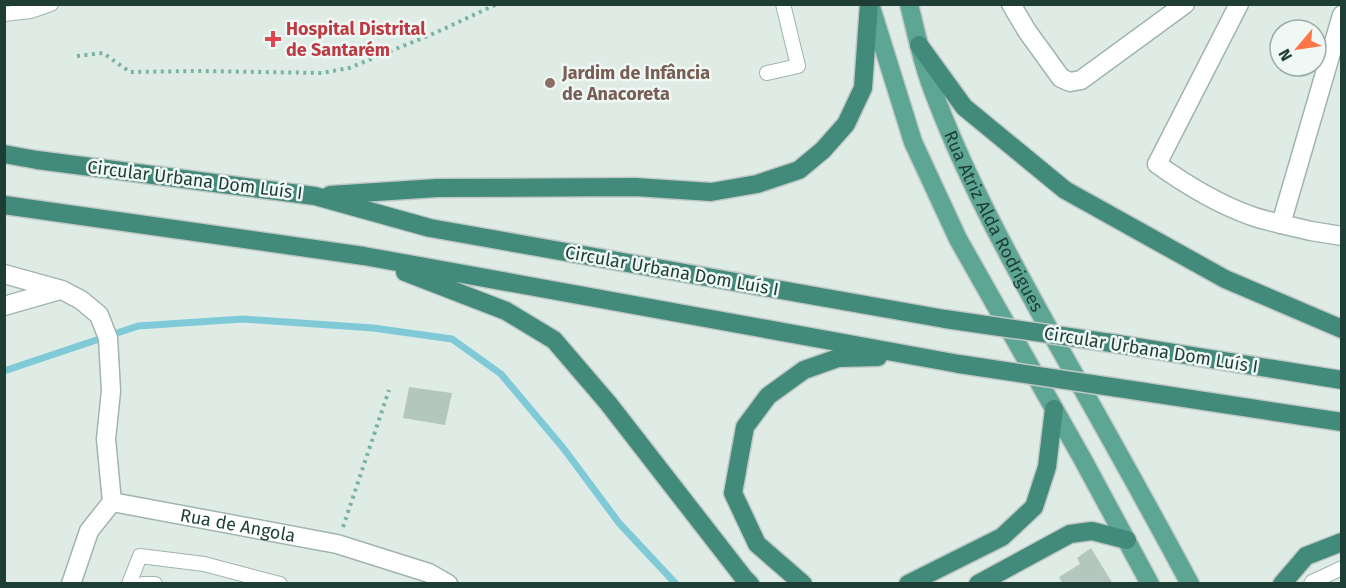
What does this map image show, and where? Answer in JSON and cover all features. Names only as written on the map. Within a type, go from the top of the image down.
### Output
[{"type":"highway","points":[[315,196],[437,188],[635,187],[711,192],[757,184],[799,170],[823,150],[846,124],[862,88],[869,4]]},
{"type":"highway","points":[[919,45],[963,107],[1065,190],[1225,279],[1341,329]]},
{"type":"highway","name":"Circular Urbana Dom Luís I","points":[[4,154],[315,196],[430,228],[945,319],[1341,380]]},
{"type":"highway","points":[[4,205],[364,256],[959,364],[1341,422]]},
{"type":"highway","points":[[364,256],[506,311],[554,340],[608,403],[750,584]]},
{"type":"highway","points":[[803,584],[757,544],[733,493],[745,427],[768,396],[804,370],[838,358],[917,356]]},
{"type":"highway","points":[[908,584],[1002,537],[1034,507],[1047,467],[1054,409]]},
{"type":"highway","points":[[978,584],[1070,534],[1092,531],[1127,540]]},
{"type":"highway","points":[[1282,584],[1306,556],[1341,542]]},
{"type":"main road","name":"Rua Atriz Alda Rodrigues","points":[[869,4],[913,142],[958,239],[1150,584]]},
{"type":"main road","name":"Rua Atriz Alda Rodrigues","points":[[909,4],[936,100],[982,202],[1017,271],[1190,584]]},
{"type":"street","points":[[1011,4],[1054,69],[1061,78],[1070,82],[1081,80],[1185,4]]},
{"type":"street","points":[[1239,4],[1158,164],[1185,184],[1249,215],[1311,231],[1341,236]]},
{"type":"street","points":[[1281,224],[1341,15]]},
{"type":"street","points":[[4,274],[62,290],[81,300],[99,315],[106,332],[111,392],[106,439],[112,502],[88,531],[71,584]]},
{"type":"street","points":[[4,306],[62,290]]},
{"type":"street","name":"Rua de Angola","points":[[112,502],[337,544],[429,573],[448,584]]},
{"type":"lane","points":[[4,14],[51,4]]},
{"type":"lane","points":[[767,73],[798,66],[783,4]]},
{"type":"lane","points":[[129,584],[140,556],[204,564],[280,584]]},
{"type":"lane","points":[[1311,584],[1341,568]]},
{"type":"lane","points":[[143,584],[155,584]]},
{"type":"path","points":[[77,56],[103,53],[130,72],[322,73],[349,68],[435,33],[497,4]]},
{"type":"path","points":[[337,544],[388,390]]},
{"type":"building","points":[[409,387],[452,393],[445,425],[403,418]]},
{"type":"building","points":[[1091,548],[1113,584],[1063,584],[1059,577],[1080,564],[1077,558]]},
{"type":"waterway","points":[[4,371],[138,326],[243,319],[373,328],[452,339],[501,374],[564,449],[619,523],[676,584]]},
{"type":"place","name":"Hospital Distrital de Santarém","points":[[273,39]]},
{"type":"place","name":"Jardim de Infância de Anacoreta","points":[[550,83]]}]
